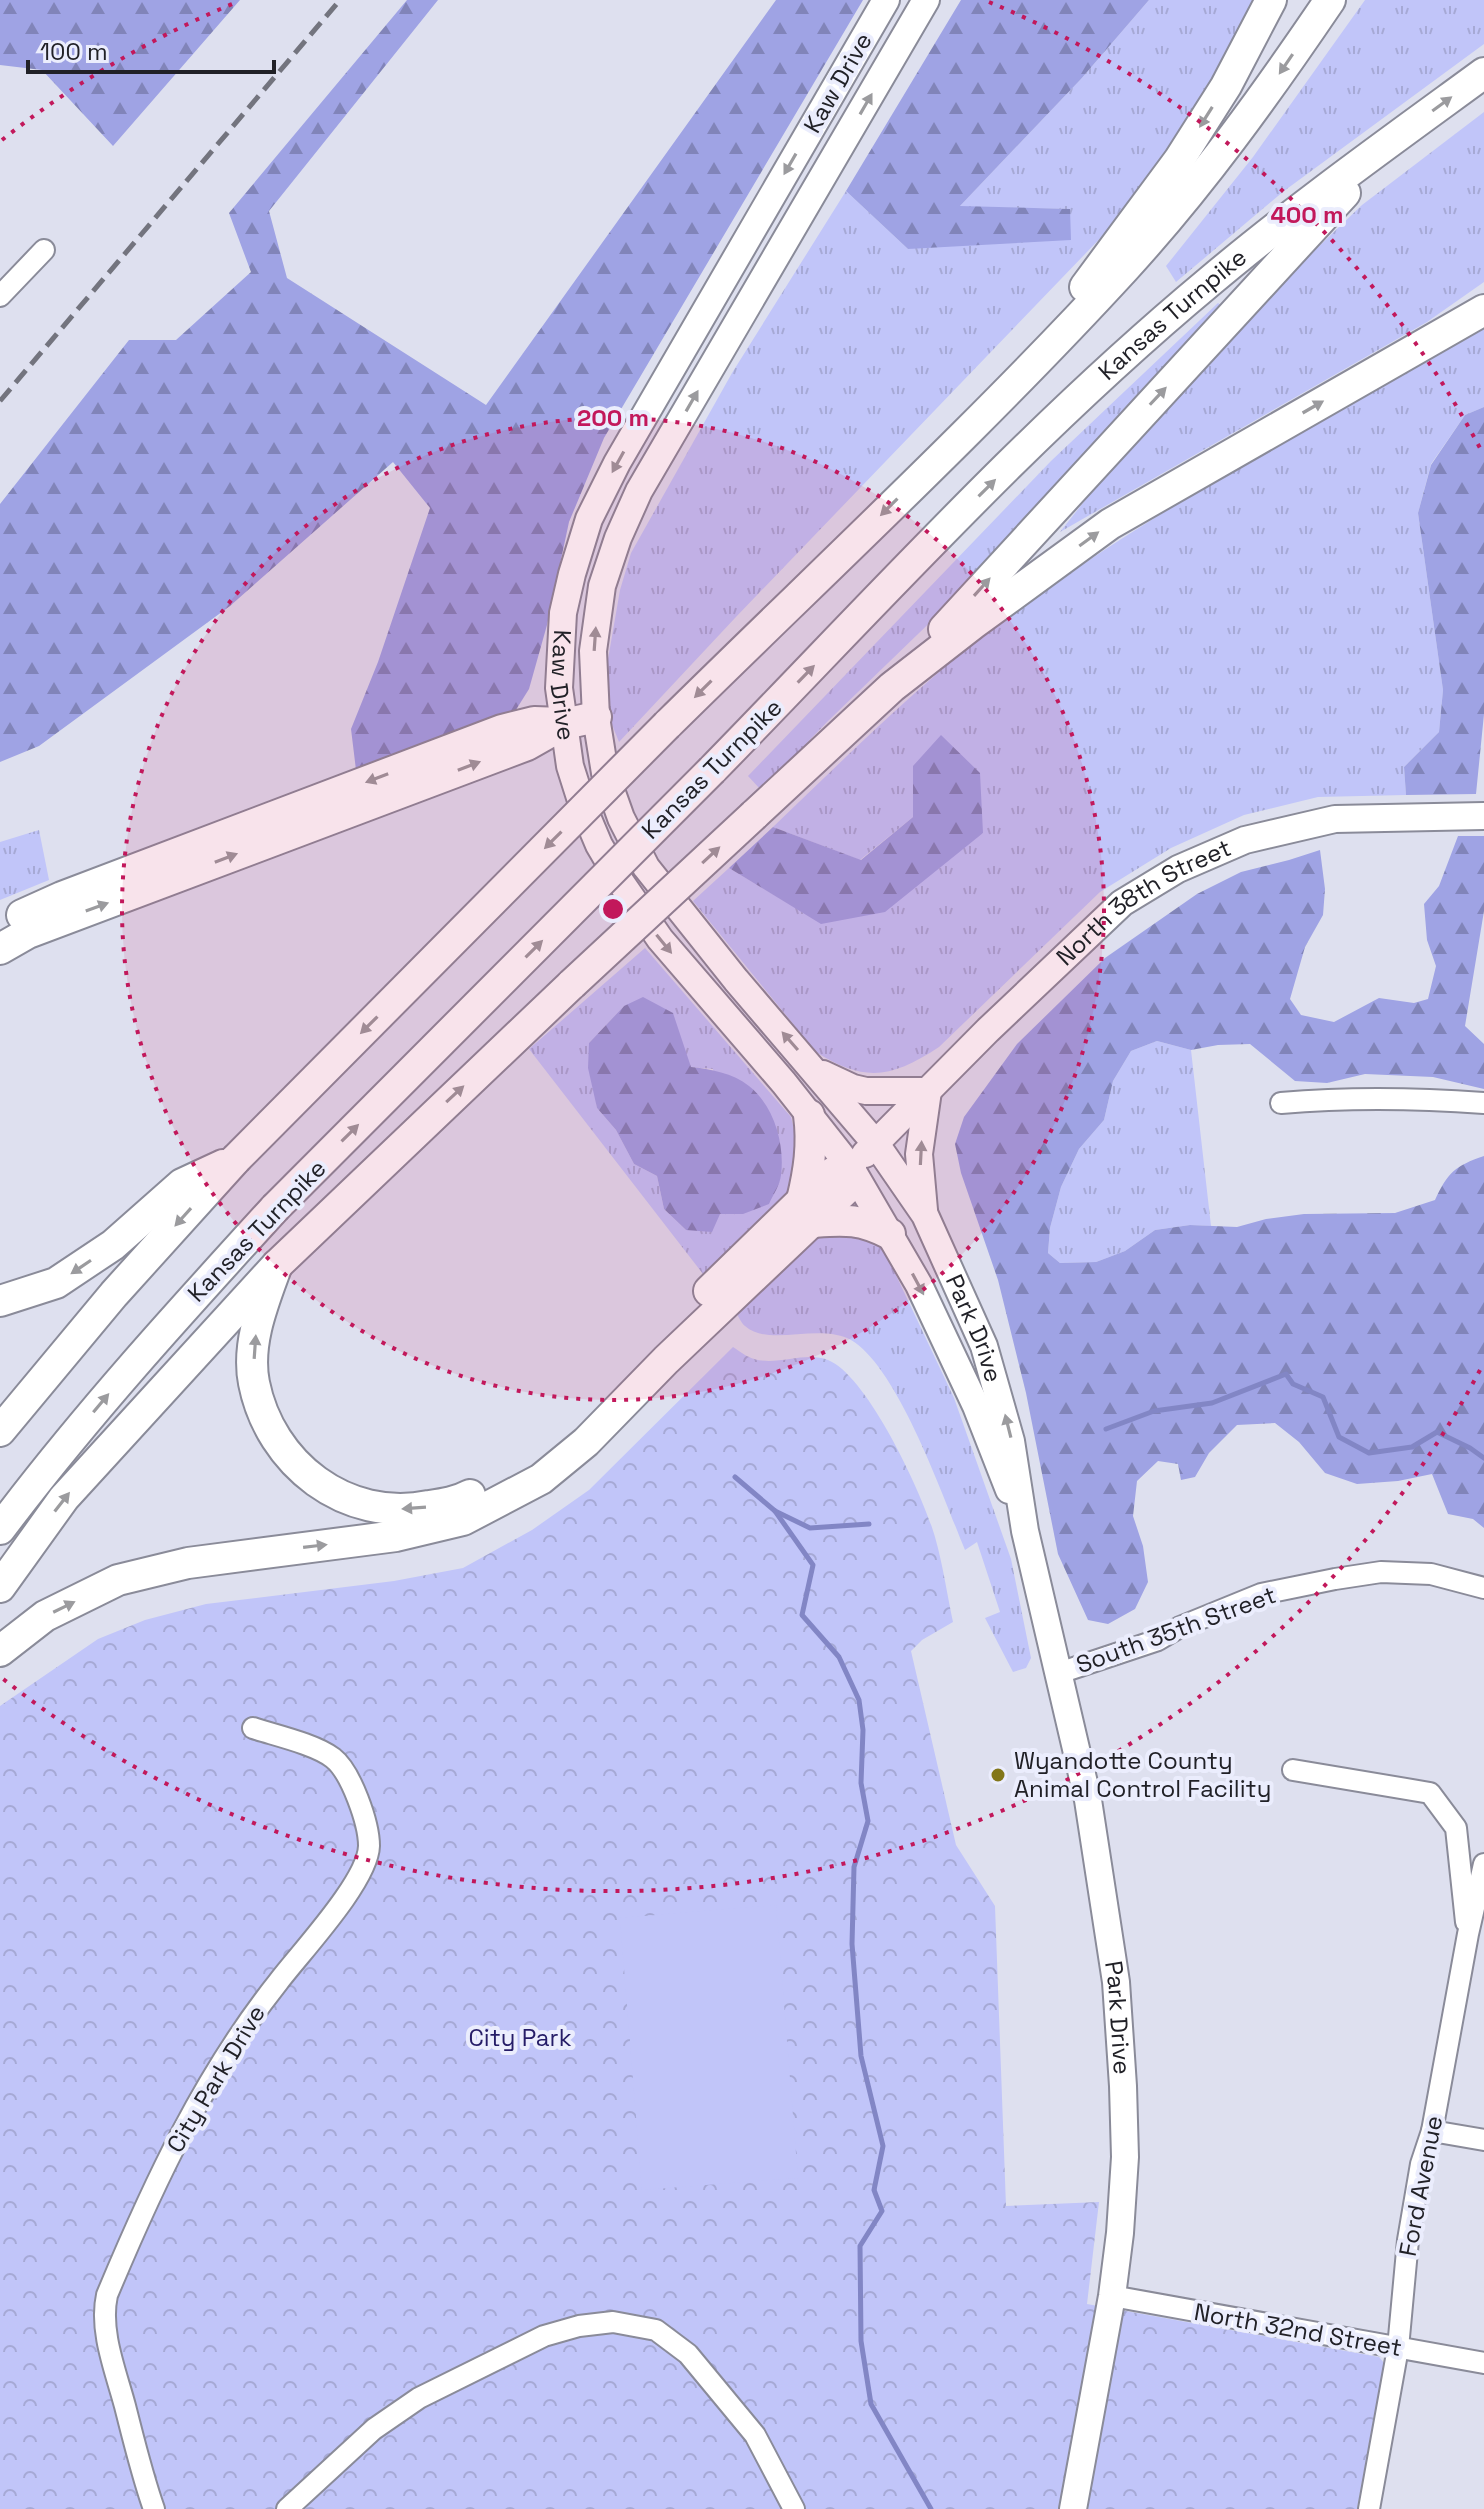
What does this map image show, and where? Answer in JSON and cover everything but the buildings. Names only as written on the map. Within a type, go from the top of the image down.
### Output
[{"type":"highway","points":[[1014,383],[1179,160],[1226,86],[1271,0]]},
{"type":"highway","points":[[0,1431],[114,1294],[236,1159],[667,725],[1014,383],[1126,267],[1200,180],[1271,87],[1330,0]]},
{"type":"highway","name":"Kansas Turnpike","points":[[0,1529],[42,1473],[157,1336],[275,1208],[712,770],[983,492],[1100,378],[1207,283],[1310,201],[1484,73]]},
{"type":"highway","points":[[892,687],[1308,231],[1404,132]]},
{"type":"highway","points":[[1440,334],[1484,298]]},
{"type":"highway","points":[[0,1587],[64,1498],[277,1265],[549,1005],[892,687],[1110,524],[1484,310]]},
{"type":"highway","points":[[0,949],[150,876],[506,740],[534,722],[564,724],[596,717]]},
{"type":"highway","points":[[0,925],[62,897],[150,876]]},
{"type":"highway","points":[[807,1211],[812,1148],[809,1115]]},
{"type":"highway","points":[[0,1301],[56,1283],[113,1245],[182,1184],[236,1159]]},
{"type":"highway","points":[[277,1265],[254,1338],[253,1381],[262,1413],[278,1444],[301,1471],[329,1491],[375,1507],[415,1509],[460,1500],[544,1453],[662,1351],[807,1211],[845,1190],[851,1168]]},
{"type":"highway","points":[[807,1211],[868,1223],[890,1234]]},
{"type":"highway","points":[[0,1651],[45,1616],[118,1580],[188,1563],[396,1536],[463,1520],[541,1479],[586,1442],[662,1351]]},
{"type":"main road","name":"Kaw Drive","points":[[851,1168],[784,1083],[660,939],[622,884],[599,845],[583,807],[570,766],[559,688],[563,613],[589,519],[617,463],[886,0]]},
{"type":"main road","name":"Kaw Drive","points":[[876,1144],[736,980],[646,867],[621,818],[605,773],[596,717],[593,651],[602,586],[618,538],[639,491],[926,0]]},
{"type":"main road","name":"North 38th Street","points":[[851,1168],[1122,903],[1178,869],[1245,840],[1335,819],[1484,816]]},
{"type":"main road","points":[[815,1070],[866,1091],[928,1091],[919,1154],[925,1215]]},
{"type":"main road","name":"Park Drive","points":[[876,1144],[925,1215],[984,1346],[1011,1441],[1025,1531],[1056,1674],[1088,1800],[1116,1982],[1125,2157],[1120,2233],[1112,2296],[1073,2509]]},
{"type":"main road","name":"Park Drive","points":[[851,1168],[919,1285],[976,1406],[1025,1531]]},
{"type":"street","points":[[0,296],[44,250]]},
{"type":"street","points":[[1281,1103],[1328,1098],[1408,1098],[1484,1103]]},
{"type":"street","name":"South 35th Street","points":[[1056,1674],[1158,1640],[1180,1627],[1261,1594],[1335,1579],[1381,1572],[1431,1574],[1484,1588]]},
{"type":"street","name":"City Park Drive","points":[[154,2509],[110,2350],[104,2309],[107,2295],[175,2144],[242,2027],[357,1881],[369,1847],[359,1797],[333,1758],[293,1740],[253,1728]]},
{"type":"street","points":[[1293,1770],[1430,1793],[1456,1828],[1476,1936]]},
{"type":"street","name":"Ford Avenue","points":[[1369,2509],[1398,2348],[1408,2240],[1421,2164],[1432,2131],[1476,1936],[1484,1864]]},
{"type":"street","points":[[1432,2131],[1484,2140]]},
{"type":"street","name":"North 32nd Street","points":[[1112,2296],[1484,2363]]},
{"type":"street","points":[[287,2509],[374,2429],[419,2398],[544,2336],[579,2326],[613,2322],[656,2330],[688,2354],[755,2435],[794,2509]]},
{"type":"green space","points":[[0,0],[240,0],[113,146],[42,70],[0,65]]},
{"type":"green space","points":[[407,0],[438,0],[269,211],[287,278],[486,405],[776,0],[863,0],[604,438],[569,522],[547,625],[529,689],[514,713],[356,770],[351,729],[378,662],[430,508],[393,462],[230,606],[39,746],[0,762],[0,504],[129,340],[176,340],[251,272],[229,213]]},
{"type":"green space","points":[[961,0],[1149,0],[1081,79],[960,206],[1070,209],[1071,240],[908,249],[846,191]]},
{"type":"green space","points":[[1149,0],[1254,0],[1221,64],[1136,201],[619,742],[611,722],[607,665],[620,590],[631,553],[732,373],[846,191],[908,249],[1069,209],[959,207],[1081,79]]},
{"type":"green space","points":[[1365,0],[1484,0],[1484,44],[1284,191],[1176,282],[1166,266],[1253,157]]},
{"type":"green space","points":[[1484,112],[1484,282],[1427,322],[1060,532],[1113,465],[1265,298],[1362,205]]},
{"type":"green space","points":[[1218,303],[1224,307],[1109,426],[977,577],[761,790],[748,776],[1051,461]]},
{"type":"green space","points":[[1484,329],[1484,407],[1465,415],[1431,464],[1418,513],[1443,690],[1439,732],[1404,767],[1406,795],[1318,797],[1244,815],[1171,848],[1100,892],[939,1047],[907,1065],[878,1073],[864,1072],[849,1069],[816,1052],[693,901],[729,868],[821,923],[983,833],[913,766],[913,817],[860,860],[773,827],[929,681],[1042,592],[1165,511]]},
{"type":"green space","points":[[1484,407],[1484,714],[1476,794],[1406,795],[1404,767],[1439,732],[1443,690],[1418,513],[1431,465],[1465,415]]},
{"type":"green space","points":[[941,735],[980,773],[983,833],[885,912],[821,924],[729,868],[773,827],[861,860],[913,817],[913,766]]},
{"type":"green space","points":[[39,830],[49,880],[0,900],[0,842]]},
{"type":"green space","points":[[1458,836],[1484,836],[1484,911],[1465,1026],[1484,1044],[1484,1089],[1433,1077],[1365,1074],[1327,1083],[1295,1081],[1250,1044],[1191,1050],[1157,1041],[1131,1051],[1113,1081],[1104,1120],[1079,1149],[1061,1187],[1050,1228],[1048,1253],[1060,1263],[1096,1262],[1125,1251],[1155,1230],[1190,1225],[1237,1227],[1304,1214],[1395,1213],[1435,1200],[1454,1171],[1484,1156],[1484,1528],[1473,1519],[1448,1514],[1432,1474],[1398,1481],[1357,1484],[1325,1473],[1299,1442],[1275,1423],[1237,1425],[1209,1453],[1195,1477],[1181,1480],[1178,1464],[1158,1461],[1137,1481],[1133,1516],[1143,1546],[1148,1582],[1135,1609],[1108,1624],[1088,1620],[1058,1554],[1026,1393],[998,1280],[961,1173],[955,1144],[964,1117],[1017,1044],[1105,958],[1197,894],[1241,872],[1320,850],[1325,889],[1323,915],[1305,947],[1290,999],[1301,1015],[1334,1022],[1379,998],[1414,1003],[1428,999],[1436,966],[1427,940],[1424,904],[1439,886]]},
{"type":"green space","points":[[645,948],[791,1117],[797,1156],[794,1179],[767,1216],[703,1274],[529,1049]],"holes":[[[624,1006],[682,1042],[690,1067],[713,1069],[743,1214],[720,1213],[686,1230],[664,1209],[657,1176],[634,1164],[616,1130],[597,1108],[589,1043]]]},
{"type":"green space","points":[[643,997],[673,1013],[691,1067],[721,1072],[749,1086],[765,1104],[776,1126],[781,1151],[781,1175],[769,1204],[743,1214],[720,1214],[712,1232],[686,1230],[664,1209],[657,1176],[634,1164],[616,1130],[597,1108],[588,1068],[589,1043],[624,1006]]},
{"type":"green space","points":[[1157,1041],[1191,1050],[1211,1226],[1190,1225],[1155,1230],[1125,1251],[1096,1262],[1060,1263],[1048,1253],[1050,1228],[1061,1187],[1079,1149],[1104,1120],[1113,1081],[1131,1051]]},
{"type":"green space","points":[[818,1232],[873,1239],[886,1254],[954,1398],[1011,1559],[1031,1658],[1026,1668],[1013,1672],[985,1618],[1000,1612],[977,1542],[965,1550],[916,1434],[883,1373],[865,1351],[847,1338],[821,1333],[766,1335],[744,1325],[735,1311]]},
{"type":"green space","name":"City Park","points":[[733,1347],[763,1361],[819,1358],[844,1370],[860,1388],[892,1439],[929,1518],[953,1622],[922,1640],[911,1651],[956,1845],[995,1906],[1006,2206],[1099,2202],[1087,2304],[1379,2357],[1384,2363],[1357,2509],[0,2509],[0,1706],[98,1639],[145,1620],[206,1604],[394,1581],[463,1568],[532,1530],[589,1490]]},
{"type":"green space","points":[[776,1905],[798,2178],[642,2190],[620,1918]]},
{"type":"waterway","points":[[1106,1429],[1154,1411],[1212,1403],[1286,1374],[1293,1384],[1323,1397],[1339,1437],[1369,1453],[1412,1447],[1437,1432],[1484,1458]]},
{"type":"waterway","points":[[735,1477],[775,1511],[810,1528],[869,1524]]},
{"type":"waterway","points":[[775,1511],[813,1565],[802,1615],[839,1657],[859,1700],[863,1730],[861,1783],[868,1821],[854,1867],[852,1944],[861,2056],[883,2146],[874,2190],[882,2211],[860,2246],[861,2341],[871,2404],[931,2509]]},
{"type":"railway","points":[[0,401],[340,0]]},
{"type":"place","name":"Wyandotte County Animal Control Facility","points":[[998,1775]]}]
